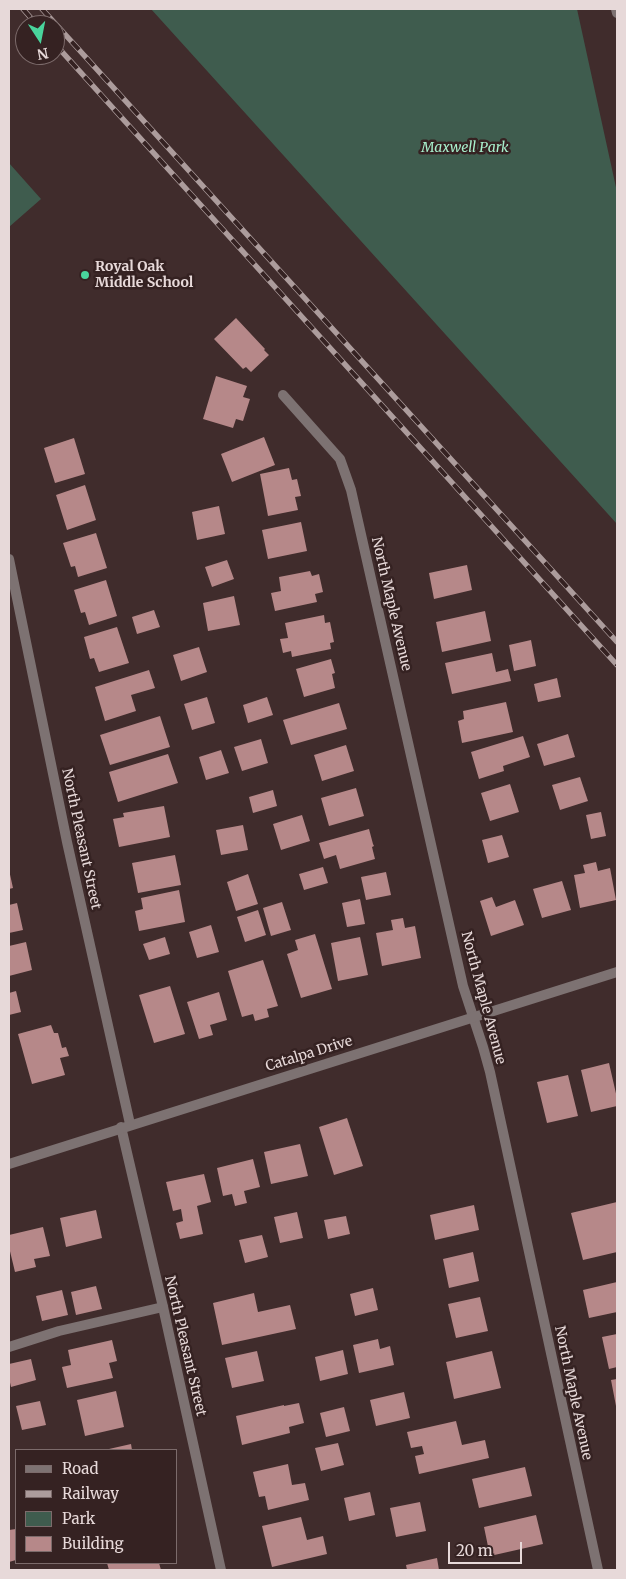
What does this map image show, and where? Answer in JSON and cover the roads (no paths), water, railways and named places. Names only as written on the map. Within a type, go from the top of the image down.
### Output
[{"type":"street","points":[[616,9],[617,13]]},
{"type":"street","name":"North Maple Avenue","points":[[283,395],[340,460],[351,490],[460,976],[484,1047],[490,1072],[598,1570]]},
{"type":"street","name":"North Pleasant Street","points":[[9,559],[125,1126],[221,1570]]},
{"type":"street","name":"Catalpa Drive","points":[[9,1164],[617,972]]},
{"type":"street","points":[[9,1347],[59,1331],[163,1307]]},
{"type":"railway","points":[[23,9],[28,15]]},
{"type":"railway","points":[[42,9],[617,642]]},
{"type":"railway","points":[[65,55],[617,665]]},
{"type":"place","name":"Royal Oak Middle School","points":[[85,275]]},
{"type":"park label","name":"Maxwell Park","points":[[465,148]]}]
